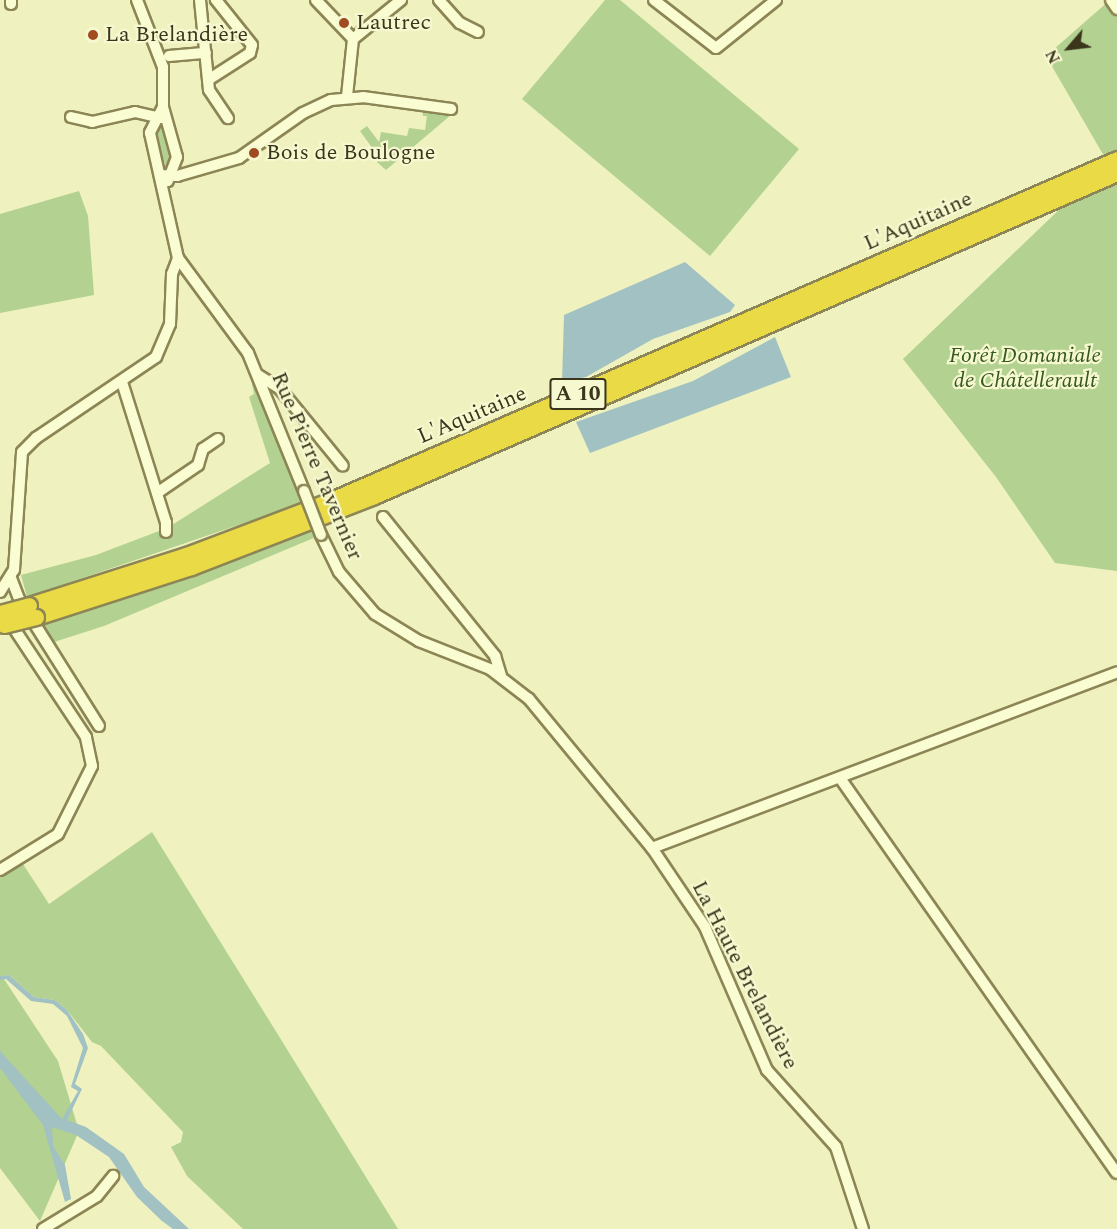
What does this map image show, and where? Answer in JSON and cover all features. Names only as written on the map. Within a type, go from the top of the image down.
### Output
[{"type":"highway","name":"L'Aquitaine","points":[[32,611],[329,501],[1117,159]]},
{"type":"highway","name":"L'Aquitaine","points":[[1,618],[201,563],[374,496],[1117,173]]},
{"type":"street","name":"Rue Pierre Tavernier","points":[[137,0],[163,67],[162,119],[177,157],[165,176]]},
{"type":"street","points":[[201,0],[209,90],[228,118]]},
{"type":"street","points":[[208,80],[249,53],[252,45],[216,0]]},
{"type":"street","points":[[316,0],[353,39]]},
{"type":"street","points":[[347,96],[353,39],[401,0]]},
{"type":"street","points":[[439,0],[460,23],[478,32]]},
{"type":"street","points":[[654,0],[716,48],[776,0]]},
{"type":"street","points":[[1112,0],[1117,9]]},
{"type":"street","points":[[169,56],[206,53]]},
{"type":"street","points":[[165,176],[239,158],[303,113],[347,96],[451,109]]},
{"type":"street","points":[[70,117],[92,122],[135,112],[162,119]]},
{"type":"street","name":"Rue Pierre Tavernier","points":[[162,119],[150,133],[165,176],[165,193],[178,258],[236,334],[258,375],[321,535],[339,572],[375,614],[419,641],[501,676],[543,714],[652,848]]},
{"type":"street","points":[[99,726],[19,599],[11,578],[22,452],[36,438],[156,357],[167,337],[172,274],[178,258]]},
{"type":"street","points":[[258,375],[280,389],[343,466]]},
{"type":"street","points":[[122,382],[157,493],[166,532]]},
{"type":"street","points":[[157,493],[198,465],[205,446],[218,439]]},
{"type":"street","points":[[383,517],[495,656],[501,676]]},
{"type":"street","points":[[0,592],[11,578]]},
{"type":"street","points":[[0,870],[63,828],[89,776],[92,756],[86,737],[41,664],[1,618]]},
{"type":"street","points":[[652,848],[1117,672]]},
{"type":"street","points":[[840,778],[1117,1173]]},
{"type":"street","name":"La Haute Brelandière","points":[[652,848],[701,921],[767,1070],[836,1147],[863,1229]]},
{"type":"street","points":[[43,1229],[97,1196],[113,1176]]},
{"type":"green space","points":[[605,0],[620,0],[799,149],[710,256],[522,99]]},
{"type":"green space","name":"Forêt Domaniale de Châtellerault","points":[[1110,0],[1117,0],[1117,571],[1055,563],[996,477],[903,359],[1108,163],[1046,56]]},
{"type":"green space","points":[[423,111],[451,115],[386,170],[377,162],[378,156],[360,131],[367,126],[379,142],[381,132],[407,136],[409,128],[425,130],[427,116],[423,116]]},
{"type":"green space","points":[[162,122],[172,157],[167,170],[154,134]]},
{"type":"green space","points":[[79,191],[88,216],[94,295],[0,313],[0,214]]},
{"type":"green space","points":[[256,382],[303,503],[27,597],[21,575],[96,555],[159,531],[161,537],[173,532],[172,525],[270,463],[249,397],[254,394],[252,384]]},
{"type":"green space","points":[[313,529],[316,537],[104,626],[51,643],[39,623],[155,587]]},
{"type":"green space","points":[[152,832],[398,1229],[243,1229],[187,1176],[171,1147],[181,1142],[183,1132],[101,1046],[92,1042],[67,1010],[55,1000],[34,997],[9,975],[2,976],[58,1061],[79,1131],[40,1221],[0,1168],[0,874],[21,861],[49,904]]},
{"type":"water","points":[[685,262],[735,305],[730,312],[653,339],[586,377],[562,382],[564,315]]},
{"type":"water","points":[[775,337],[791,377],[590,453],[576,422],[693,381]]},
{"type":"water","points":[[9,975],[34,997],[55,1000],[67,1010],[83,1034],[88,1048],[75,1084],[82,1089],[67,1120],[86,1127],[124,1154],[144,1187],[189,1229],[173,1229],[162,1221],[137,1197],[109,1157],[76,1135],[52,1127],[53,1146],[65,1165],[71,1199],[65,1202],[43,1125],[0,1068],[0,1051],[62,1119],[78,1091],[71,1087],[83,1048],[67,1016],[53,1004],[31,1001],[6,979],[0,980],[0,976]]},
{"type":"place","name":"Lautrec","points":[[344,23]]},
{"type":"place","name":"La Brelandière","points":[[93,35]]},
{"type":"place","name":"Bois de Boulogne","points":[[254,153]]}]
